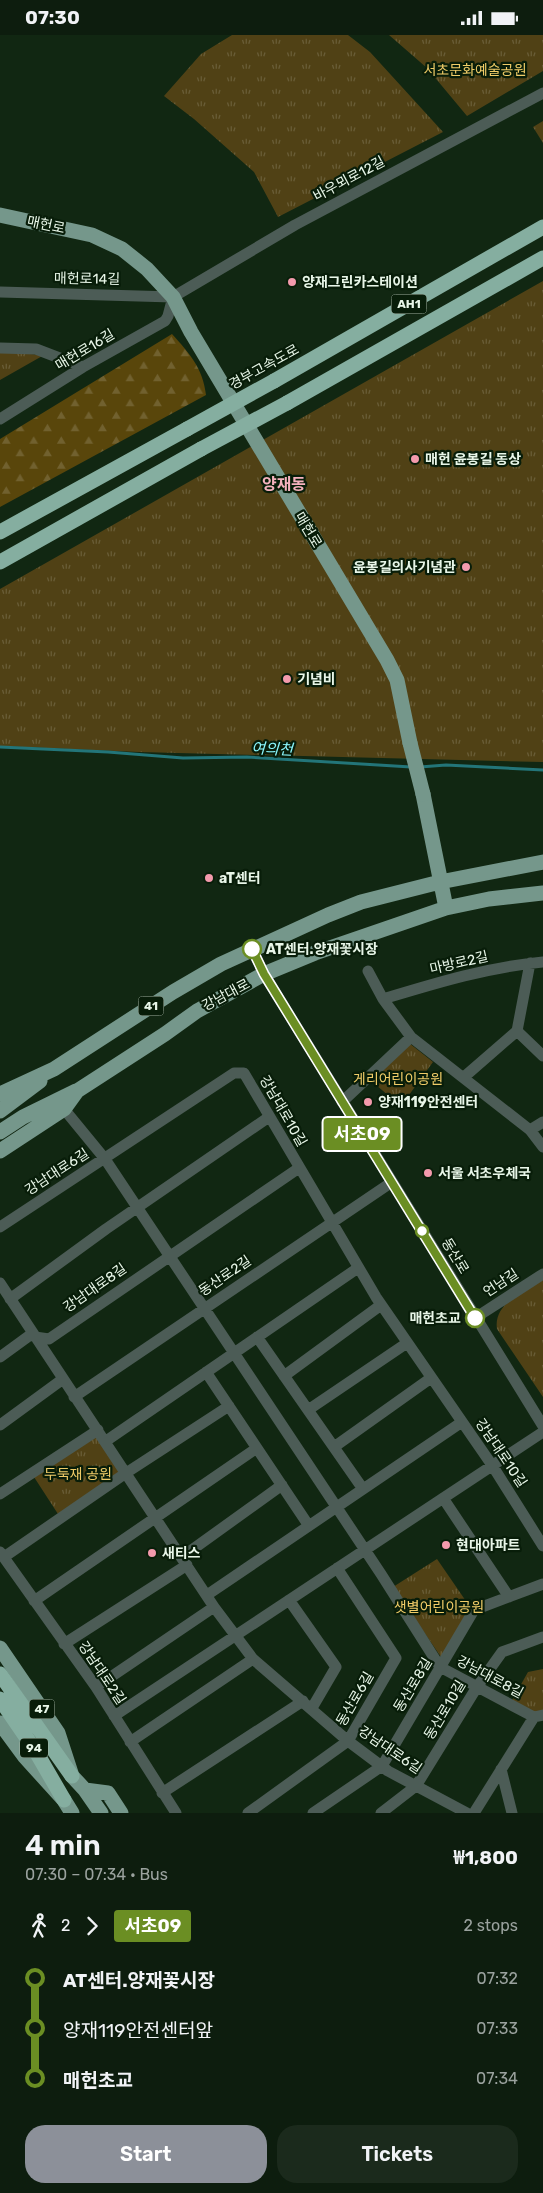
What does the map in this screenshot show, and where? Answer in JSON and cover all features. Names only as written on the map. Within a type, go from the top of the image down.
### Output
[{"type":"highway","name":"경부고속도로","points":[[0,532],[274,381],[543,227]]},
{"type":"highway","name":"AH1","points":[[0,562],[543,258]]},
{"type":"highway","name":"94","points":[[0,1674],[72,1776]]},
{"type":"highway","name":"94","points":[[0,1699],[35,1750],[64,1800]]},
{"type":"main road","name":"매헌로","points":[[0,215],[92,235],[129,254],[147,269],[173,297],[196,341],[397,680],[446,908]]},
{"type":"main road","name":"강남대로","points":[[0,1093],[54,1069],[221,964],[361,902],[440,882],[543,862]]},
{"type":"main road","name":"강남대로","points":[[0,1151],[64,1109],[77,1091],[197,1011],[264,974],[315,953],[446,908],[489,899],[543,893]]},
{"type":"main road","name":"41","points":[[0,1111],[54,1069]]},
{"type":"main road","name":"41","points":[[0,1132],[23,1117],[77,1091]]},
{"type":"main road","name":"47","points":[[0,1648],[58,1733],[72,1776],[85,1790],[101,1813]]},
{"type":"main road","points":[[0,1723],[25,1757],[64,1800],[72,1813]]},
{"type":"main road","points":[[85,1790],[108,1793],[121,1813]]},
{"type":"street","name":"바우뫼로12길","points":[[173,297],[295,225],[543,93]]},
{"type":"street","name":"매헌로14길","points":[[0,292],[173,297]]},
{"type":"street","name":"매헌로16길","points":[[0,419],[83,367],[165,321],[168,317],[173,297]]},
{"type":"street","points":[[0,348],[36,349],[83,367]]},
{"type":"street","name":"동산로","points":[[252,949],[264,974],[342,1102],[543,1426]]},
{"type":"street","name":"마방로2길","points":[[383,999],[454,978],[543,962]]},
{"type":"street","points":[[464,1077],[517,1031],[530,963]]},
{"type":"street","points":[[368,971],[383,999],[411,1037],[530,1130],[543,1147]]},
{"type":"street","points":[[517,1031],[543,1056]]},
{"type":"street","points":[[342,1102],[411,1037]]},
{"type":"street","name":"강남대로10길","points":[[105,1159],[234,1073],[244,1073],[381,1305],[492,1465],[543,1546]]},
{"type":"street","name":"강남대로8길","points":[[64,1109],[105,1159],[365,1550],[440,1667],[538,1716]]},
{"type":"street","points":[[10,1299],[137,1207],[269,1117]]},
{"type":"street","points":[[530,1130],[543,1123]]},
{"type":"street","name":"강남대로6길","points":[[0,1227],[105,1159]]},
{"type":"street","name":"강남대로8길","points":[[34,1335],[49,1339],[169,1255],[299,1168]]},
{"type":"street","name":"동산로2길","points":[[74,1397],[392,1181]]},
{"type":"street","points":[[106,1441],[358,1268]]},
{"type":"street","name":"언남길","points":[[475,1318],[543,1274]]},
{"type":"street","name":"강남대로6길","points":[[1,1287],[74,1397],[106,1441],[214,1607],[253,1659],[348,1741],[382,1766],[467,1813]]},
{"type":"street","points":[[284,1376],[381,1305]]},
{"type":"street","points":[[0,1357],[34,1335]]},
{"type":"street","points":[[257,1337],[364,1489]]},
{"type":"street","points":[[308,1409],[408,1343]]},
{"type":"street","points":[[206,1372],[309,1526]]},
{"type":"street","points":[[334,1447],[431,1378]]},
{"type":"street","points":[[0,1425],[63,1379]]},
{"type":"street","points":[[2,1554],[229,1407]]},
{"type":"street","points":[[207,1595],[462,1422]]},
{"type":"street","points":[[0,1494],[98,1430]]},
{"type":"street","points":[[114,1716],[543,1431]]},
{"type":"street","points":[[34,1601],[257,1448]]},
{"type":"street","points":[[64,1644],[184,1561],[282,1485]]},
{"type":"street","points":[[443,1498],[509,1597]]},
{"type":"street","name":"강남대로2길","points":[[2,1554],[96,1687],[176,1813]]},
{"type":"street","name":"동산로6길","points":[[248,1813],[348,1741],[396,1658],[337,1568]]},
{"type":"street","name":"동산로8길","points":[[313,1813],[382,1766],[474,1610],[543,1584]]},
{"type":"street","points":[[162,1793],[307,1704],[336,1667],[289,1600]]},
{"type":"street","points":[[96,1687],[214,1607]]},
{"type":"street","name":"동산로10길","points":[[382,1813],[416,1786],[477,1687],[502,1652],[543,1637]]},
{"type":"street","points":[[130,1742],[253,1659]]},
{"type":"street","points":[[474,1813],[501,1769],[538,1716]]},
{"type":"street","points":[[501,1769],[512,1813]]},
{"type":"green space","points":[[232,35],[348,35],[370,52],[443,132],[278,217],[254,172],[194,119],[164,96],[201,54]]},
{"type":"green space","name":"서초문화예술공원","points":[[389,35],[543,35],[543,71],[467,116],[427,68]]},
{"type":"green space","points":[[543,121],[543,143],[533,127]]},
{"type":"green space","points":[[543,281],[543,762],[139,752],[0,746],[0,589]]},
{"type":"green space","points":[[172,334],[194,361],[202,377],[206,395],[0,507],[0,439]]},
{"type":"green space","points":[[0,352],[44,355],[0,380]]},
{"type":"green space","name":"게리어린이공원","points":[[409,1043],[433,1062],[401,1106],[370,1080]]},
{"type":"green space","points":[[543,1280],[543,1397],[497,1329],[497,1320],[505,1305],[519,1293]]},
{"type":"green space","name":"두둑재 공원","points":[[97,1435],[122,1471],[58,1514],[34,1477]]},
{"type":"green space","name":"샛별어린이공원","points":[[437,1559],[470,1607],[441,1657],[393,1587]]},
{"type":"green space","points":[[543,1669],[543,1715],[510,1704],[528,1672]]},
{"type":"waterway","name":"여의천","points":[[0,747],[183,758],[247,757],[411,767]]},
{"type":"waterway","name":"여의천","points":[[420,767],[446,765],[543,770]]},
{"type":"bus line","name":"서초09","points":[[252,949],[264,974],[475,1318]]},
{"type":"place","name":"양재그린카스테이션","points":[[292,282]]},
{"type":"place","name":"매헌 윤봉길 동상","points":[[415,459]]},
{"type":"place","name":"윤봉길의사기념관","points":[[466,567]]},
{"type":"place","name":"기념비","points":[[287,679]]},
{"type":"place","name":"aT센터","points":[[209,878]]},
{"type":"place","name":"AT센터.양재꽃시장","points":[[252,949]]},
{"type":"place","name":"양재119안전센터","points":[[368,1102]]},
{"type":"place","name":"서울 서초우체국","points":[[428,1173]]},
{"type":"place","name":"매헌초교","points":[[475,1318]]},
{"type":"place","name":"현대아파트","points":[[446,1545]]},
{"type":"place","name":"새티스","points":[[152,1553]]},
{"type":"district","name":"양재동","points":[[284,484]]}]
